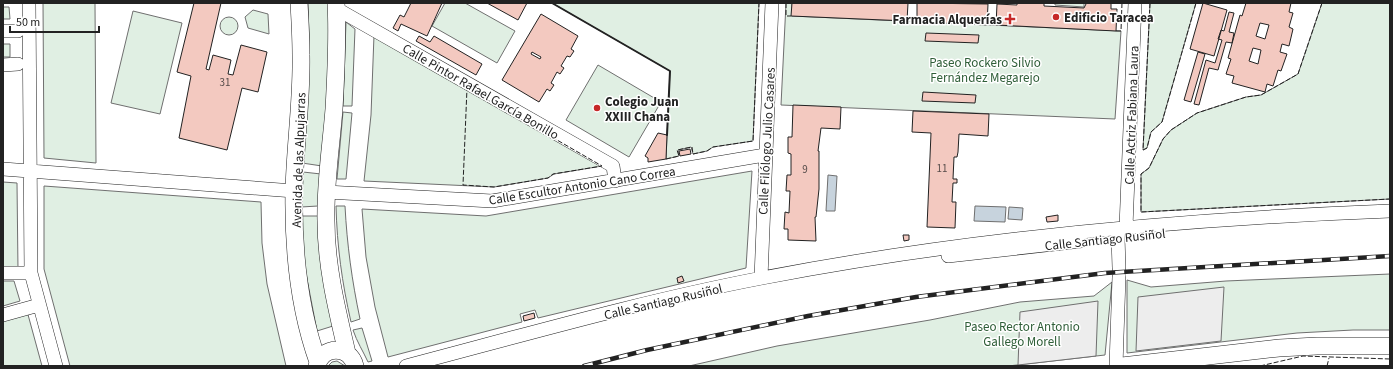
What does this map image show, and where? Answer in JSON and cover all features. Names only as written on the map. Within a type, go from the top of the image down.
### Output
[{"type":"main road","name":"Avenida de las Alpujarras","points":[[299,3],[301,55],[294,191],[294,224],[304,308],[317,364]]},
{"type":"main road","points":[[337,6],[334,109],[326,192],[326,222],[329,263],[335,302],[351,360]]},
{"type":"main road","points":[[1122,366],[1279,348],[1317,346],[1390,346]]},
{"type":"main road","points":[[317,364],[321,357],[330,351],[336,350],[351,360]]},
{"type":"street","points":[[29,3],[31,273],[56,366]]},
{"type":"street","name":"Calle Filólogo Julio Casares","points":[[761,278],[772,3]]},
{"type":"street","name":"Calle Actriz Fabiana Laura","points":[[1116,366],[1119,273],[1135,3]]},
{"type":"street","name":"Calle Pintor Rafael García Bonillo","points":[[337,6],[613,166],[615,181]]},
{"type":"street","points":[[3,31],[18,31]]},
{"type":"street","points":[[3,65],[18,64]]},
{"type":"street","name":"Calle Escultor Antonio Cano Correa","points":[[326,192],[492,202],[765,155]]},
{"type":"street","points":[[3,169],[294,191]]},
{"type":"street","name":"Calle Santiago Rusiñol","points":[[406,366],[655,302],[761,278],[923,251],[937,256],[970,254],[1122,232],[1272,225],[1286,216],[1390,211]]},
{"type":"street","points":[[3,273],[31,273]]},
{"type":"street","points":[[3,315],[39,305]]},
{"type":"green space","points":[[43,3],[95,3],[96,163],[44,158]]},
{"type":"green space","points":[[308,3],[330,3],[329,70],[322,166],[302,163],[309,38]]},
{"type":"green space","points":[[445,3],[465,3],[515,31],[497,63],[432,26]]},
{"type":"green space","points":[[552,3],[759,3],[753,141],[713,147],[707,151],[693,154],[691,147],[678,150],[679,156],[666,159],[670,71]]},
{"type":"green space","name":"Paseo Rockero Silvio Fernández Megarejo","points":[[786,3],[792,3],[792,16],[1121,31],[1115,119],[781,105]]},
{"type":"green space","points":[[1055,3],[1084,3],[1084,7],[1055,5]]},
{"type":"green space","points":[[1150,3],[1196,3],[1162,122],[1151,132],[1147,148],[1143,150]]},
{"type":"green space","points":[[1322,3],[1390,3],[1390,199],[1141,212],[1141,174],[1149,168],[1163,139],[1171,130],[1197,113],[1246,97],[1261,95],[1298,74]]},
{"type":"green space","points":[[3,7],[9,7],[10,19],[3,19]]},
{"type":"green space","points":[[253,10],[268,14],[269,34],[248,28],[245,17]]},
{"type":"green space","points":[[133,11],[182,23],[160,114],[111,103]]},
{"type":"green space","points":[[229,17],[235,20],[238,26],[235,32],[229,35],[223,32],[220,26],[223,20]]},
{"type":"green space","points":[[346,22],[355,29],[352,106],[343,106]]},
{"type":"green space","points":[[374,35],[602,166],[554,174],[548,178],[494,187],[364,181],[371,115]]},
{"type":"green space","points":[[3,44],[10,44],[10,57],[3,57]]},
{"type":"green space","points":[[598,65],[661,102],[629,157],[566,120]]},
{"type":"green space","points":[[343,112],[352,113],[346,179],[337,179]]},
{"type":"green space","points":[[752,171],[746,268],[538,318],[535,310],[520,314],[522,322],[388,357],[375,307],[366,257],[362,209],[486,216]]},
{"type":"green space","points":[[303,172],[321,174],[318,206],[301,207]]},
{"type":"green space","points":[[3,182],[17,183],[18,270],[3,270]]},
{"type":"green space","points":[[44,186],[261,202],[262,243],[267,284],[286,366],[70,366],[44,269]]},
{"type":"green space","points":[[336,206],[345,206],[350,263],[360,319],[351,322],[340,264]]},
{"type":"green space","points":[[301,216],[318,216],[333,326],[317,331],[304,263]]},
{"type":"green space","points":[[1390,274],[1390,330],[1297,333],[1127,353],[1127,280],[1151,287],[1226,281]]},
{"type":"green space","points":[[3,281],[14,281],[20,301],[3,306]]},
{"type":"green space","name":"Paseo Rector Antonio Gallego Morell","points":[[1112,282],[1105,355],[1008,366],[689,366],[777,346],[930,320],[1020,302],[1094,296]]},
{"type":"green space","points":[[27,311],[42,366],[3,366],[3,318]]},
{"type":"green space","points":[[362,328],[372,361],[368,362],[353,330]]},
{"type":"green space","points":[[337,361],[345,366],[328,366],[332,362]]},
{"type":"shaded area","points":[[828,175],[837,176],[835,211],[826,211]]},
{"type":"shaded area","points":[[975,206],[1006,207],[1005,222],[974,221]]},
{"type":"shaded area","points":[[1009,207],[1023,208],[1022,220],[1008,219]]},
{"type":"shaded area","points":[[1224,287],[1221,341],[1136,351],[1138,297]]},
{"type":"shaded area","points":[[1098,301],[1096,356],[1018,365],[1020,312]]},
{"type":"building","points":[[194,3],[221,3],[206,69],[209,70],[213,55],[231,60],[228,74],[233,75],[241,45],[267,52],[258,92],[242,88],[227,150],[179,138],[191,76],[177,72]]},
{"type":"building","points":[[411,3],[442,3],[427,36],[401,24],[398,31],[393,28],[400,15],[404,17]]},
{"type":"building","points":[[487,3],[527,3],[518,20]]},
{"type":"building","points":[[792,3],[908,3],[907,21],[791,16]]},
{"type":"building","points":[[917,3],[988,4],[987,25],[917,22]]},
{"type":"building","name":"Edificio Taracea","points":[[1017,3],[1044,3],[1044,6],[1084,8],[1085,3],[1111,3],[1111,9],[1117,9],[1116,31],[996,25],[997,4],[1017,5]]},
{"type":"building","points":[[1203,3],[1227,10],[1214,56],[1190,49]]},
{"type":"building","points":[[1246,3],[1291,3],[1289,12],[1293,13],[1289,27],[1293,29],[1289,46],[1282,44],[1280,52],[1287,54],[1281,71],[1278,70],[1273,86],[1267,84],[1265,92],[1232,83],[1234,76],[1226,74],[1231,59],[1228,58],[1240,15],[1242,16]],"holes":[[[1260,23],[1269,25],[1265,39],[1256,36]],[[1253,48],[1261,50],[1258,64],[1249,61]]]},
{"type":"building","points":[[1229,12],[1234,13],[1229,32],[1234,33],[1232,43],[1226,42],[1218,70],[1209,68],[1199,105],[1194,104],[1206,60],[1215,63],[1222,40],[1218,39],[1221,30],[1224,31]]},
{"type":"building","points":[[541,14],[578,36],[571,49],[574,51],[570,57],[567,56],[561,66],[564,68],[560,74],[557,72],[551,83],[554,85],[550,91],[547,89],[539,102],[502,80]],"holes":[[[532,52],[541,57],[540,59],[531,54]]]},
{"type":"building","points":[[926,33],[979,35],[978,43],[925,41]]},
{"type":"building","points":[[419,36],[430,42],[434,36],[482,64],[476,75],[416,41]]},
{"type":"building","points":[[1198,52],[1205,54],[1191,102],[1184,100]]},
{"type":"building","points":[[923,92],[976,95],[975,103],[922,101]]},
{"type":"building","points":[[793,105],[841,107],[840,129],[821,128],[818,151],[819,189],[815,217],[816,241],[788,240],[788,229],[784,229],[785,212],[789,213],[790,191],[786,191],[787,175],[791,175],[791,154],[788,153],[788,137],[792,137]]},
{"type":"building","points":[[913,111],[989,114],[988,136],[959,134],[957,157],[954,157],[953,179],[957,179],[957,183],[953,183],[952,202],[956,202],[955,228],[927,227],[931,133],[912,132]]},
{"type":"building","points":[[658,133],[667,135],[666,159],[648,162],[648,158],[645,156]]},
{"type":"building","points":[[690,149],[691,154],[680,156],[679,151]]},
{"type":"building","points":[[1058,215],[1058,221],[1047,222],[1046,217]]},
{"type":"building","points":[[903,235],[909,235],[909,240],[904,241]]},
{"type":"building","points":[[682,276],[684,281],[678,283],[677,278]]},
{"type":"building","points":[[534,313],[535,318],[524,321],[523,316]]},
{"type":"railway","points":[[584,366],[647,350],[808,316],[916,297],[1105,273],[1390,256]]},
{"type":"fence","points":[[666,159],[679,156],[677,150],[692,147],[693,154],[707,151],[713,147],[753,141],[759,3]]},
{"type":"fence","points":[[786,3],[786,16],[791,16]]},
{"type":"fence","points":[[1116,31],[1121,31],[1122,3]]},
{"type":"fence","points":[[1150,3],[1143,150],[1147,148],[1151,132],[1162,122],[1196,3]]},
{"type":"fence","points":[[1322,3],[1298,74],[1261,95],[1246,97],[1197,113],[1171,130],[1163,139],[1149,168],[1141,174],[1141,212],[1390,199]]},
{"type":"fence","points":[[467,88],[602,166],[553,174],[548,178],[494,187],[463,185],[467,88]]},
{"type":"fence","points":[[1260,366],[1303,356],[1390,359]]},
{"type":"fence","points":[[1327,366],[1329,358]]},
{"type":"wall","points":[[552,3],[670,71],[667,135]]},
{"type":"place","name":"Edificio Taracea","points":[[1056,17]]},
{"type":"place","name":"Farmacia Alquerías","points":[[1010,19]]},
{"type":"place","name":"Colegio Juan XXIII Chana","points":[[597,108]]}]
